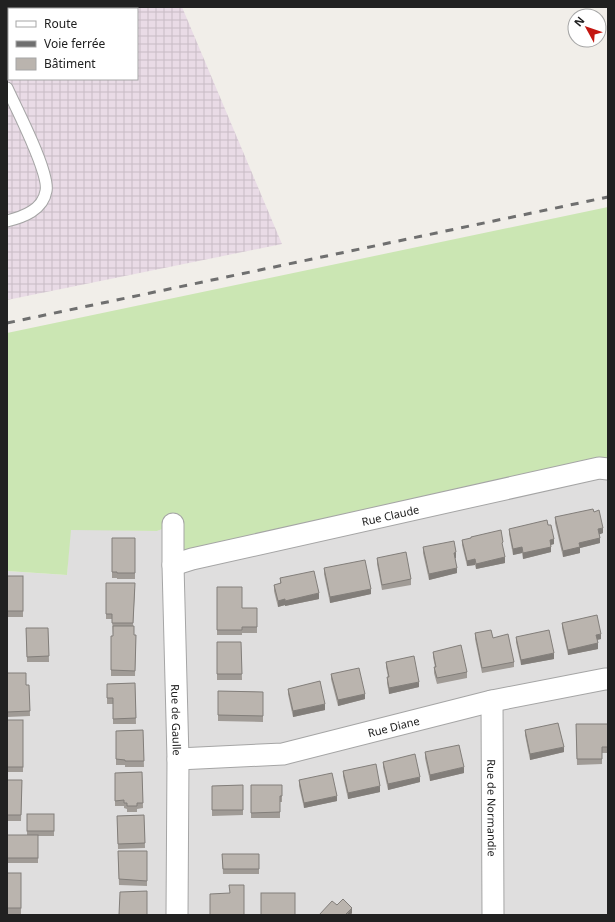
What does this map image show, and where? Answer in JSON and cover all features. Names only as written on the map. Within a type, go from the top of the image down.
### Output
[{"type":"street","name":"Rue Claude","points":[[173,565],[192,559],[599,468],[608,468]]},
{"type":"street","name":"Rue de Gaulle","points":[[173,524],[178,759],[177,915]]},
{"type":"street","name":"Rue Diane","points":[[178,759],[283,754],[492,701],[608,679]]},
{"type":"street","name":"Rue de Normandie","points":[[492,701],[493,915]]},
{"type":"lane","points":[[7,88],[35,149],[44,173],[47,190],[42,201],[34,210],[18,218],[7,221]]},
{"type":"shaded area","points":[[7,7],[182,7],[282,244],[7,300]]},
{"type":"shaded area","points":[[608,469],[608,915],[7,915],[7,571],[67,575],[70,529],[157,531],[173,524]]},
{"type":"green space","points":[[608,207],[608,469],[173,565],[173,525],[157,531],[71,530],[67,575],[7,571],[7,333]]},
{"type":"building","points":[[593,509],[594,512],[599,510],[603,528],[598,529],[600,538],[579,543],[580,547],[563,551],[555,517]]},
{"type":"building","points":[[547,520],[548,525],[551,525],[554,539],[550,540],[551,547],[523,553],[522,547],[513,549],[509,529]]},
{"type":"building","points":[[501,530],[505,557],[476,564],[475,559],[467,561],[462,540]]},
{"type":"building","points":[[112,538],[135,538],[135,573],[112,572]]},
{"type":"building","points":[[454,541],[456,552],[454,553],[457,568],[429,574],[423,547]]},
{"type":"building","points":[[406,552],[411,579],[382,585],[377,558]]},
{"type":"building","points":[[365,560],[371,589],[330,597],[324,568]]},
{"type":"building","points":[[314,571],[319,593],[285,601],[285,599],[278,601],[274,585],[281,583],[280,578]]},
{"type":"building","points":[[7,576],[23,576],[23,611],[7,611]]},
{"type":"building","points":[[106,583],[135,583],[133,623],[112,623],[112,614],[106,614]]},
{"type":"building","points":[[217,587],[242,587],[242,608],[257,608],[257,627],[242,627],[242,630],[217,630]]},
{"type":"building","points":[[597,615],[601,634],[596,635],[598,643],[568,650],[562,623]]},
{"type":"building","points":[[113,626],[134,626],[134,635],[136,635],[135,671],[111,670],[111,636],[113,636]]},
{"type":"building","points":[[26,628],[48,628],[49,656],[27,657]]},
{"type":"building","points":[[491,630],[493,638],[508,634],[514,662],[482,668],[475,633]]},
{"type":"building","points":[[549,630],[554,653],[521,660],[516,637]]},
{"type":"building","points":[[217,642],[241,642],[242,674],[217,674]]},
{"type":"building","points":[[461,645],[467,672],[437,678],[434,667],[436,667],[433,652]]},
{"type":"building","points":[[414,656],[419,682],[389,688],[387,677],[389,677],[386,662]]},
{"type":"building","points":[[359,668],[365,694],[338,700],[331,674]]},
{"type":"building","points":[[7,673],[26,673],[26,685],[29,685],[30,711],[7,712]]},
{"type":"building","points":[[320,681],[325,704],[293,711],[288,689]]},
{"type":"building","points":[[135,683],[136,718],[113,719],[113,698],[107,698],[107,684]]},
{"type":"building","points":[[218,691],[263,692],[263,716],[218,715]]},
{"type":"building","points":[[7,720],[23,720],[23,767],[7,767]]},
{"type":"building","points":[[558,723],[564,747],[530,754],[525,730]]},
{"type":"building","points":[[576,724],[608,724],[608,747],[602,747],[602,759],[577,759]]},
{"type":"building","points":[[143,730],[144,761],[125,761],[116,759],[116,731]]},
{"type":"building","points":[[459,745],[464,767],[430,775],[425,752]]},
{"type":"building","points":[[415,754],[420,777],[388,784],[383,762]]},
{"type":"building","points":[[376,764],[380,786],[348,793],[343,771]]},
{"type":"building","points":[[142,772],[143,803],[137,803],[137,806],[127,806],[127,803],[124,803],[124,800],[115,801],[115,773]]},
{"type":"building","points":[[332,773],[337,796],[304,803],[299,780]]},
{"type":"building","points":[[7,780],[22,780],[21,815],[7,815]]},
{"type":"building","points":[[243,785],[243,810],[212,810],[212,786]]},
{"type":"building","points":[[251,785],[282,785],[280,812],[251,813]]},
{"type":"building","points":[[27,814],[54,814],[54,831],[27,831]]},
{"type":"building","points":[[144,815],[145,843],[118,844],[117,816]]},
{"type":"building","points":[[7,835],[38,835],[38,858],[7,858]]},
{"type":"building","points":[[118,851],[147,851],[147,881],[119,879]]},
{"type":"building","points":[[222,854],[259,854],[259,869],[223,869]]},
{"type":"building","points":[[7,873],[21,873],[21,908],[7,908]]},
{"type":"building","points":[[229,885],[244,885],[244,915],[210,915],[210,894],[230,893]]},
{"type":"building","points":[[147,891],[147,915],[119,915],[120,892]]},
{"type":"building","points":[[261,893],[295,893],[295,915],[261,915]]},
{"type":"building","points":[[343,899],[352,908],[346,914],[347,915],[319,915],[332,901],[337,905]]},
{"type":"railway","points":[[7,323],[608,197]]}]
